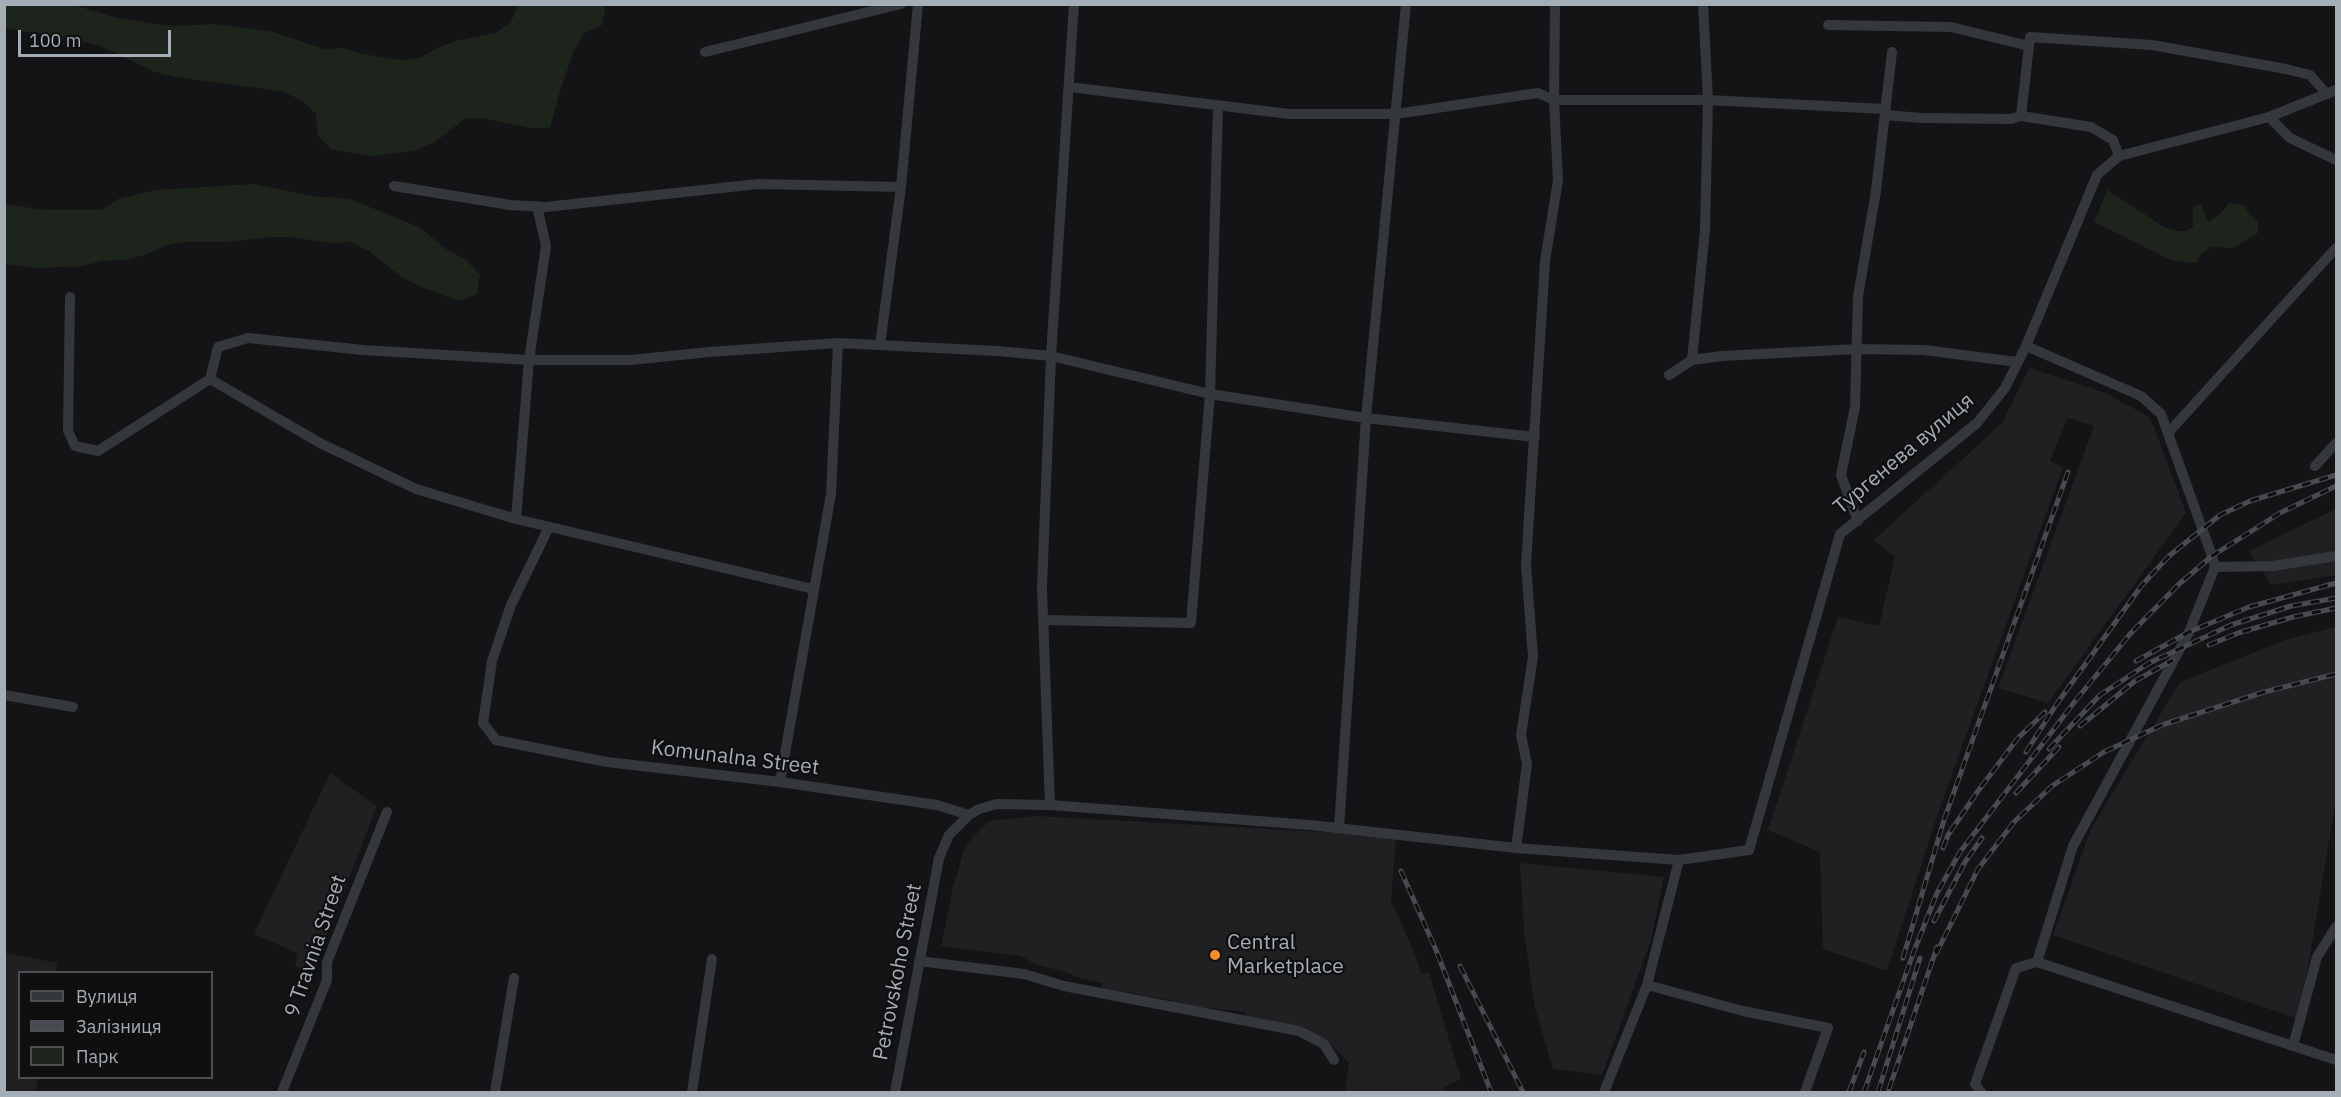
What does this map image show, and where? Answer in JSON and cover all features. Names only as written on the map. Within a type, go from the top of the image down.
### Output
[{"type":"street","points":[[705,52],[901,4]]},
{"type":"street","points":[[880,345],[901,187],[918,4]]},
{"type":"street","points":[[1050,805],[1042,588],[1051,356],[1074,4]]},
{"type":"street","points":[[1339,828],[1366,418],[1406,4]]},
{"type":"street","points":[[1516,848],[1527,764],[1521,735],[1533,657],[1526,565],[1545,261],[1558,180],[1554,100],[1555,4]]},
{"type":"street","points":[[1692,360],[1705,230],[1708,100],[1703,4]]},
{"type":"street","points":[[1828,25],[1951,27],[2029,46]]},
{"type":"street","points":[[2021,116],[2030,37],[2152,45],[2310,75],[2332,92]]},
{"type":"street","points":[[1858,521],[1840,475],[1855,407],[1857,296],[1876,191],[1892,52]]},
{"type":"street","points":[[1069,87],[1289,114],[1396,114],[1538,93],[1554,100],[1708,100],[1885,112],[1922,118],[2011,119],[2021,116],[2091,127],[2112,140],[2119,156]]},
{"type":"street","name":"Тургенева вулиця","points":[[1678,860],[1749,850],[1840,534],[1977,423],[2005,388],[2026,346],[2097,175],[2119,156],[2269,117],[2332,92]]},
{"type":"street","points":[[1043,620],[1191,623],[1210,394],[1218,105]]},
{"type":"street","points":[[2269,117],[2290,138],[2337,160]]},
{"type":"street","points":[[394,186],[510,205],[537,206],[758,184],[901,187]]},
{"type":"street","points":[[516,519],[529,360],[546,246],[537,206]]},
{"type":"street","points":[[2169,432],[2337,248]]},
{"type":"street","points":[[70,297],[68,431],[75,446],[98,452],[210,379],[218,347],[248,338],[363,350],[529,360],[631,360],[838,343],[1051,356],[1210,394],[1366,418],[1535,437]]},
{"type":"street","points":[[780,782],[831,494],[838,343]]},
{"type":"street","points":[[2026,346],[2141,396],[2161,414],[2215,567],[2189,632],[2073,846],[2037,962]]},
{"type":"street","points":[[1669,375],[1692,360],[1722,356],[1857,349],[1923,350],[2017,362]]},
{"type":"street","points":[[210,379],[320,443],[416,489],[516,519],[813,589]]},
{"type":"street","points":[[2314,466],[2337,443]]},
{"type":"street","name":"Komunalna Street","points":[[549,527],[511,605],[492,661],[483,723],[496,740],[607,762],[780,782],[937,805],[969,815]]},
{"type":"street","points":[[2215,567],[2273,566],[2337,555]]},
{"type":"street","points":[[4,695],[74,707]]},
{"type":"street","points":[[969,815],[979,809],[997,804],[1050,805],[1339,828],[1516,848],[1678,860],[1647,985],[1604,1092]]},
{"type":"street","name":"9 Travnia Street","points":[[282,1092],[327,980],[327,962],[387,812]]},
{"type":"street","name":"Petrovskoho Street","points":[[895,1092],[939,858],[950,835],[969,815]]},
{"type":"street","points":[[2293,1046],[2317,957],[2337,927]]},
{"type":"street","points":[[692,1092],[712,959]]},
{"type":"street","points":[[919,961],[1024,974],[1064,986],[1299,1031],[1324,1044],[1334,1060]]},
{"type":"street","points":[[1982,1092],[1975,1084],[2016,968],[2037,962],[2337,1060]]},
{"type":"street","points":[[495,1092],[514,978]]},
{"type":"street","points":[[1647,985],[1743,1011],[1828,1028],[1805,1092]]},
{"type":"shaded area","points":[[2029,368],[2106,393],[2147,416],[2154,427],[2186,513],[2048,703],[1998,688],[2094,426],[2067,418],[2050,461],[2063,467],[1939,810],[1887,971],[1823,949],[1820,852],[1768,830],[1838,617],[1879,626],[1895,557],[1874,540],[2002,423]]},
{"type":"shaded area","points":[[2336,509],[2336,575],[2272,585],[2249,551]]},
{"type":"shaded area","points":[[2336,627],[2336,799],[2308,968],[2296,1018],[2053,935],[2091,829],[2180,682],[2285,640]]},
{"type":"shaded area","points":[[330,773],[377,806],[311,975],[295,966],[297,953],[254,934]]},
{"type":"shaded area","name":"Central Marketplace","points":[[1036,816],[1396,836],[1391,901],[1415,954],[1421,974],[1429,973],[1461,1079],[1444,1087],[1446,1092],[1345,1092],[1349,1063],[1327,1040],[1308,1034],[1307,1028],[1246,1020],[1245,1012],[1171,1004],[1171,1000],[1102,988],[1103,983],[1038,965],[1020,956],[941,946],[953,888],[965,846],[989,821]]},
{"type":"shaded area","points":[[1520,863],[1664,877],[1651,940],[1602,1075],[1553,1069],[1535,1008],[1524,931]]},
{"type":"shaded area","points":[[5,953],[58,963],[56,971],[18,971],[18,1079],[38,1079],[35,1092],[5,1092]]},
{"type":"green space","points":[[5,4],[74,5],[117,18],[155,24],[175,26],[213,24],[270,31],[324,49],[344,48],[363,54],[400,60],[420,58],[456,41],[496,33],[511,22],[518,5],[606,5],[602,25],[584,33],[574,51],[550,128],[530,128],[487,119],[466,118],[435,142],[415,151],[373,156],[332,150],[318,136],[316,114],[301,100],[281,91],[174,77],[155,72],[98,45],[59,36],[5,29]]},
{"type":"green space","points":[[254,184],[311,196],[350,199],[419,227],[449,251],[466,260],[480,275],[477,294],[459,301],[419,286],[401,277],[369,251],[351,242],[330,243],[291,237],[227,242],[184,242],[164,246],[145,255],[125,260],[103,261],[82,266],[38,268],[5,264],[5,204],[44,210],[101,210],[118,199],[157,190]]},
{"type":"green space","points":[[2107,190],[2166,228],[2179,231],[2187,231],[2193,227],[2193,207],[2201,204],[2208,222],[2221,213],[2229,203],[2243,205],[2258,223],[2258,233],[2233,248],[2211,247],[2200,255],[2197,262],[2171,260],[2094,222]]},
{"type":"railway","points":[[1903,958],[1944,820],[2068,472]]},
{"type":"railway","points":[[2026,752],[2056,705],[2142,585],[2169,556],[2220,515],[2250,501],[2336,475]]},
{"type":"railway","points":[[1864,1092],[1937,893],[1960,852],[2076,700],[2130,634],[2179,584],[2212,556],[2280,513],[2336,486]]},
{"type":"railway","points":[[2136,661],[2189,632],[2249,607],[2336,583]]},
{"type":"railway","points":[[2049,749],[2100,695],[2149,663],[2231,625],[2291,606],[2336,598]]},
{"type":"railway","points":[[2209,645],[2238,633],[2293,617],[2336,608]]},
{"type":"railway","points":[[2080,726],[2135,681],[2173,660]]},
{"type":"railway","points":[[1936,954],[1978,869],[2014,822],[2052,786],[2104,752],[2162,725],[2264,692],[2336,674]]},
{"type":"railway","points":[[1943,848],[1948,835],[1978,791],[2018,738],[2045,712]]},
{"type":"railway","points":[[2016,793],[2059,747]]},
{"type":"railway","points":[[1934,921],[1965,862],[1982,838]]},
{"type":"railway","points":[[1401,871],[1436,950],[1491,1092]]},
{"type":"railway","points":[[1889,1089],[1937,947]]},
{"type":"railway","points":[[1878,1092],[1920,958]]},
{"type":"railway","points":[[1460,966],[1523,1092]]},
{"type":"railway","points":[[1849,1092],[1864,1052]]},
{"type":"place","name":"Central Marketplace","points":[[1215,955]]}]
